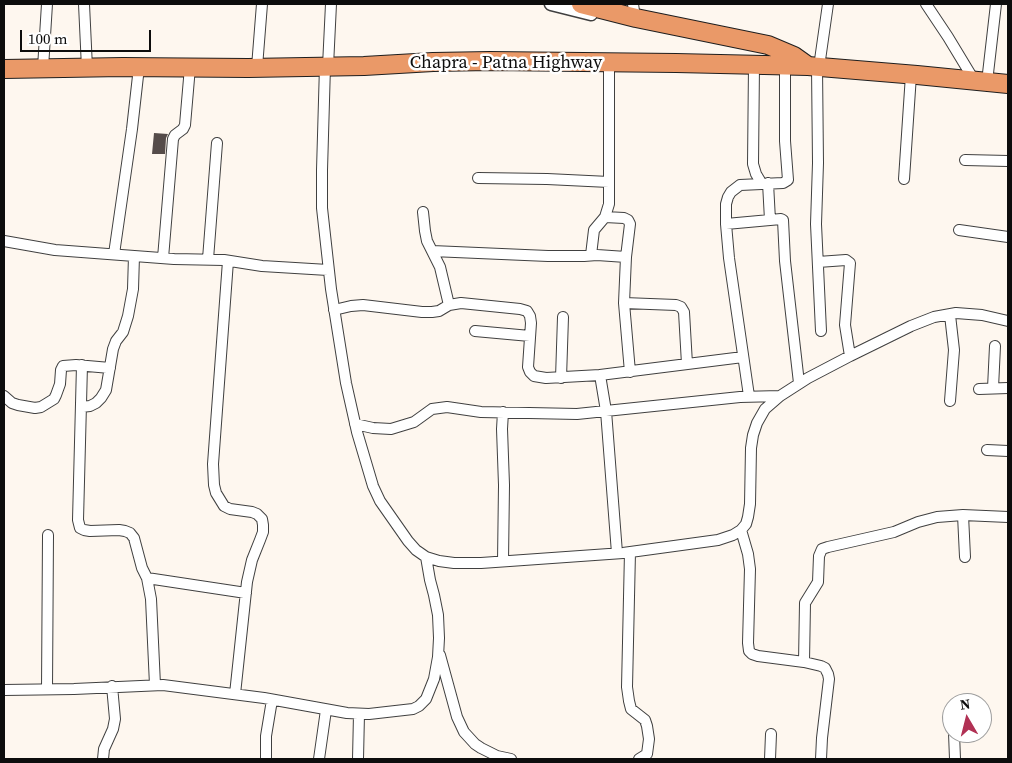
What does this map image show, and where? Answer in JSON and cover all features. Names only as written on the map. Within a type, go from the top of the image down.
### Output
[{"type":"highway","points":[[581,4],[636,18],[768,45],[815,67]]},
{"type":"highway","name":"Chapra - Patna Highway","points":[[4,69],[326,66],[480,61],[610,62],[815,67],[1008,84]]},
{"type":"street","points":[[43,68],[47,4]]},
{"type":"street","points":[[84,4],[86,68]]},
{"type":"street","points":[[258,67],[262,4]]},
{"type":"street","points":[[331,4],[326,66],[322,194],[323,222],[328,270],[346,383],[362,452],[373,486],[380,501],[408,541],[426,557],[454,564],[503,562],[630,552],[718,540],[733,535],[746,524],[749,511],[751,448],[757,423],[764,410],[780,396],[799,383],[850,356],[911,326],[934,317],[956,313],[982,315],[1008,321]]},
{"type":"street","points":[[551,4],[620,21],[688,34],[726,36]]},
{"type":"street","points":[[605,4],[634,8],[726,36]]},
{"type":"street","points":[[821,330],[816,224],[818,163],[815,67],[828,4]]},
{"type":"street","points":[[926,4],[980,81]]},
{"type":"street","points":[[980,81],[996,4]]},
{"type":"street","points":[[591,255],[594,230],[605,217],[609,204],[610,62]]},
{"type":"street","points":[[754,65],[753,164],[754,169],[765,183],[770,220]]},
{"type":"street","points":[[749,396],[729,258],[726,204],[731,192],[740,185],[783,183],[788,180],[785,142],[785,66]]},
{"type":"street","points":[[114,254],[139,67]]},
{"type":"street","points":[[163,258],[173,139],[185,125],[190,67]]},
{"type":"street","points":[[904,179],[911,75]]},
{"type":"street","points":[[208,260],[218,142]]},
{"type":"street","points":[[965,160],[1008,161]]},
{"type":"street","points":[[478,178],[609,182]]},
{"type":"street","points":[[423,212],[427,241],[440,267],[449,305]]},
{"type":"street","points":[[605,217],[624,218],[630,224],[624,303],[630,372]]},
{"type":"street","points":[[726,224],[782,219],[784,221],[784,256],[799,383]]},
{"type":"street","points":[[959,230],[1008,237]]},
{"type":"street","points":[[4,241],[55,250],[228,261],[262,266],[328,270]]},
{"type":"street","points":[[432,251],[626,257]]},
{"type":"street","points":[[81,407],[96,403],[106,390],[113,349],[123,332],[128,316],[133,289],[134,256]]},
{"type":"street","points":[[818,262],[846,260],[850,263],[845,325],[850,356]]},
{"type":"street","points":[[228,261],[213,474],[216,493],[224,506],[230,509],[257,514],[262,519],[263,532],[252,560],[246,593],[235,694]]},
{"type":"street","points":[[334,310],[363,305],[422,312],[439,311],[449,305],[461,303],[527,311],[530,316],[528,367],[534,376],[539,377],[561,378],[600,375],[744,357]]},
{"type":"street","points":[[624,303],[676,305],[682,307],[684,312],[687,364]]},
{"type":"street","points":[[950,314],[954,350],[950,401]]},
{"type":"street","points":[[561,378],[563,317]]},
{"type":"street","points":[[475,331],[530,336]]},
{"type":"street","points":[[993,388],[995,346]]},
{"type":"street","points":[[4,396],[18,406],[35,408],[54,399],[60,384],[63,366],[82,365],[110,368]]},
{"type":"street","points":[[82,365],[79,524],[80,528],[90,531],[125,530],[134,538],[142,568],[147,578],[152,610],[155,685]]},
{"type":"street","points":[[600,375],[606,411],[617,553]]},
{"type":"street","points":[[980,389],[1008,388]]},
{"type":"street","points":[[355,424],[391,429],[414,422],[426,413],[438,408],[447,407],[481,412],[577,414],[749,396],[780,396]]},
{"type":"street","points":[[503,412],[503,562]]},
{"type":"street","points":[[987,450],[1008,451]]},
{"type":"street","points":[[804,662],[804,606],[818,582],[819,556],[822,549],[894,532],[927,519],[963,515],[1008,517]]},
{"type":"street","points":[[963,515],[965,557]]},
{"type":"street","points":[[741,530],[746,544],[750,569],[749,650],[752,654],[758,656],[821,666],[825,668],[828,674],[822,759]]},
{"type":"street","points":[[47,689],[48,534]]},
{"type":"street","points":[[630,552],[628,701],[631,709],[646,720],[649,739],[646,754],[640,759]]},
{"type":"street","points":[[4,690],[174,685],[359,714],[406,710],[418,706],[426,699],[436,669],[439,649],[438,616],[426,557]]},
{"type":"street","points":[[147,578],[246,593]]},
{"type":"street","points":[[439,649],[457,717],[464,732],[481,748],[497,756],[511,759]]},
{"type":"street","points":[[103,759],[104,749],[113,729],[115,719],[112,686]]},
{"type":"street","points":[[266,759],[266,736],[272,700]]},
{"type":"street","points":[[319,759],[326,710]]},
{"type":"street","points":[[358,759],[359,714]]},
{"type":"street","points":[[770,759],[771,734]]},
{"type":"street","points":[[954,743],[955,759]]},
{"type":"building","points":[[154,133],[168,134],[165,154],[152,154]]}]
